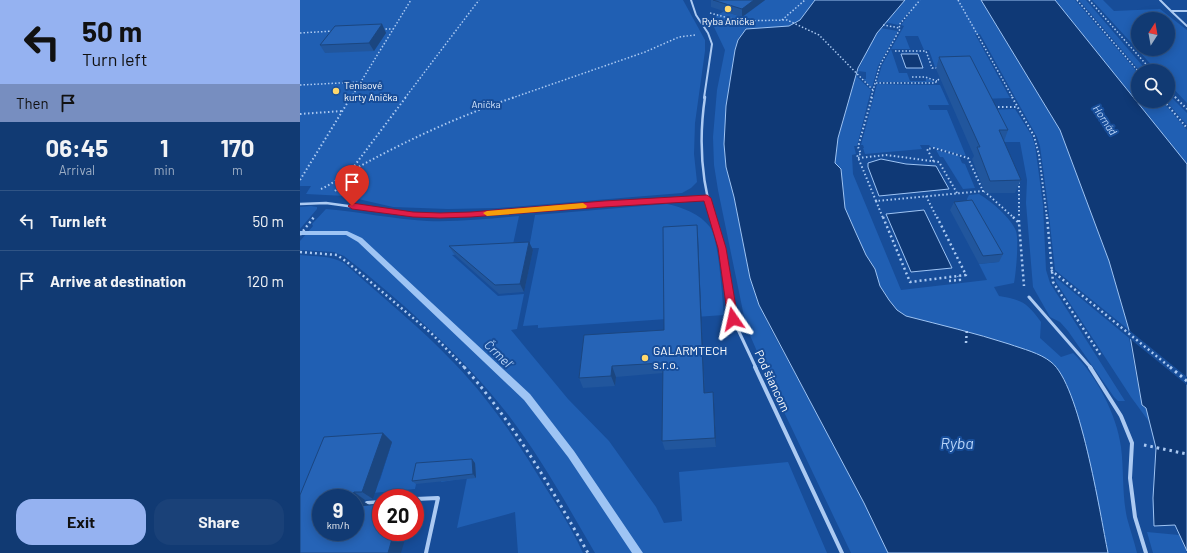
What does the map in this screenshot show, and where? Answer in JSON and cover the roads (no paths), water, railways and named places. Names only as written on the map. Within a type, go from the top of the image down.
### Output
[{"type":"lane","points":[[692,1],[698,0]]},
{"type":"lane","points":[[1160,0],[1187,26]]},
{"type":"lane","name":"Pod šiancom","points":[[692,1],[696,15],[708,33],[713,50],[704,101],[702,134],[703,166],[707,198],[722,248],[733,319],[842,553]]},
{"type":"lane","points":[[1171,11],[1187,10]]},
{"type":"lane","points":[[300,204],[326,203],[413,215],[471,215],[604,204],[707,198]]},
{"type":"lane","points":[[1029,297],[1088,363],[1121,416],[1132,443],[1130,478],[1135,517],[1146,553]]},
{"type":"lane","points":[[424,499],[438,498],[426,553]]},
{"type":"lane","points":[[367,503],[372,503]]},
{"type":"water","name":"Ryba","points":[[815,0],[905,0],[877,33],[858,68],[838,138],[835,163],[841,169],[845,208],[866,255],[875,269],[880,286],[897,310],[906,316],[983,336],[1042,356],[1051,362],[1061,375],[1071,396],[1080,422],[1094,481],[1108,553],[888,553],[864,503],[759,305],[750,278],[734,197],[726,167],[724,144],[726,106],[738,40],[746,29],[789,26],[800,20]]},
{"type":"water","name":"Hornád","points":[[981,0],[1055,0],[1131,94],[1131,108],[1142,108],[1187,164],[1187,551],[1175,525],[1154,526],[1153,498],[1156,448],[1146,408],[1142,405],[1129,330],[1109,261],[1060,130]]},
{"type":"water","points":[[901,54],[918,54],[923,68],[906,68]]},
{"type":"water","points":[[881,159],[906,164],[936,166],[949,189],[879,196],[868,167],[868,163]]},
{"type":"water","points":[[924,210],[952,268],[911,272],[886,214]]},
{"type":"waterway","name":"Črmeľ","points":[[300,233],[347,233],[360,240],[445,319],[527,397],[571,454],[638,553]]},
{"type":"place","name":"Ryba Anička","points":[[728,9]]},
{"type":"place","name":"Tenisové kurty Anička","points":[[336,91]]},
{"type":"place","name":"GALARMTECH s.r.o.","points":[[645,358]]},
{"type":"park label","name":"Anička","points":[[486,104]]}]
